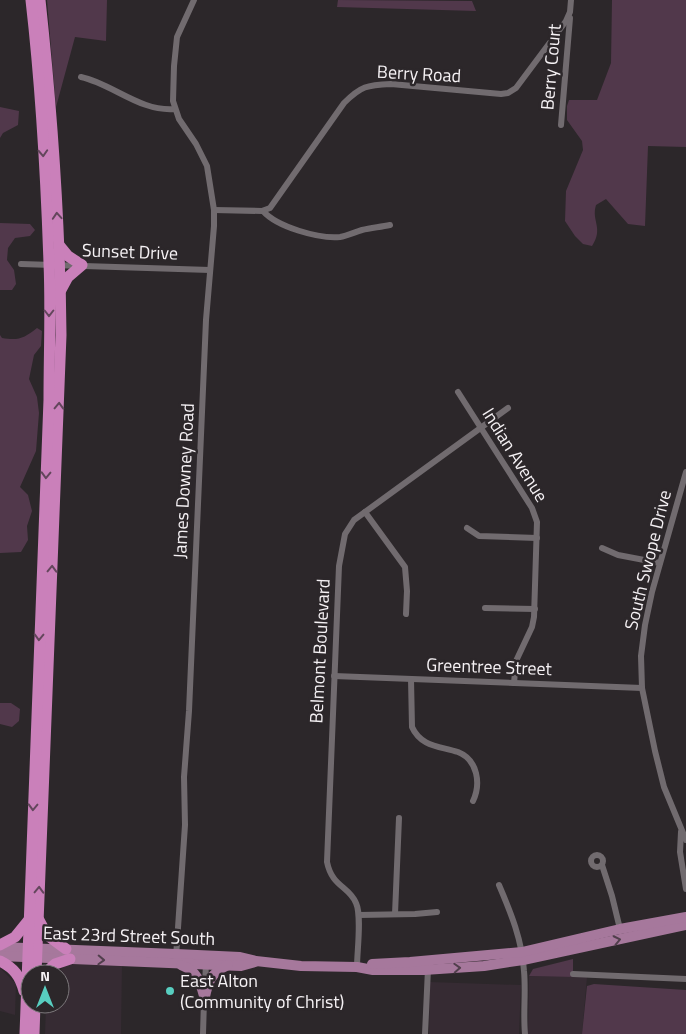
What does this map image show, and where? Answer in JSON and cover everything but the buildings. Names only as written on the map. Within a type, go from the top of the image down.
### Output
[{"type":"highway","points":[[0,946],[16,936],[33,919],[44,757],[59,400],[60,292],[55,264],[31,0]]},
{"type":"highway","points":[[32,964],[49,400],[55,264],[58,244],[46,54],[40,0]]},
{"type":"highway","points":[[58,244],[68,256],[82,265],[68,277],[60,292]]},
{"type":"highway","points":[[33,919],[68,954],[55,964]]},
{"type":"highway","points":[[32,953],[34,964]]},
{"type":"highway","points":[[0,961],[13,968],[20,980]]},
{"type":"highway","points":[[25,1034],[29,1014]]},
{"type":"highway","points":[[32,1014],[34,1034]]},
{"type":"main road","points":[[356,967],[373,970],[428,970],[484,966],[620,929],[686,917]]},
{"type":"main road","points":[[356,967],[374,963],[523,956],[686,925]]},
{"type":"main road","name":"East 23rd Street South","points":[[0,946],[32,953]]},
{"type":"main road","name":"East 23rd Street South","points":[[0,956],[32,953],[176,958],[206,960],[241,966],[256,961]]},
{"type":"main road","name":"East 23rd Street South","points":[[206,960],[240,957],[256,961],[301,966],[356,967]]},
{"type":"main road","points":[[176,958],[197,976],[204,999]]},
{"type":"main road","points":[[204,999],[209,981],[214,973],[229,965]]},
{"type":"street","points":[[81,77],[95,80],[130,98],[155,108],[175,109],[174,66],[177,36],[194,0]]},
{"type":"street","name":"Berry Road","points":[[263,211],[270,208],[344,103],[357,90],[373,85],[391,84],[501,94],[508,93],[516,88],[566,22],[572,0]]},
{"type":"street","name":"Berry Court","points":[[561,124],[570,12]]},
{"type":"street","name":"James Downey Road","points":[[175,109],[207,166],[214,210],[206,320],[184,777],[185,825],[176,958]]},
{"type":"street","points":[[214,210],[263,211],[277,222],[293,230],[339,237],[390,225]]},
{"type":"street","name":"Sunset Drive","points":[[21,264],[210,270]]},
{"type":"street","name":"Indian Avenue","points":[[458,392],[532,508],[537,522],[535,609],[532,627],[516,661],[514,683]]},
{"type":"street","name":"Belmont Boulevard","points":[[359,915],[357,904],[332,878],[327,862],[339,566],[347,528],[354,520],[508,408]]},
{"type":"street","name":"South Swope Drive","points":[[686,472],[660,563],[645,625],[641,656],[642,688],[662,780],[686,840]]},
{"type":"street","points":[[365,512],[405,567],[408,591],[406,614]]},
{"type":"street","points":[[466,528],[479,536],[537,538]]},
{"type":"street","points":[[602,548],[618,555],[660,563]]},
{"type":"street","points":[[485,608],[535,609]]},
{"type":"street","name":"Greentree Street","points":[[334,676],[642,688]]},
{"type":"street","points":[[411,679],[412,727],[414,732],[425,743],[460,753],[469,761],[475,770],[479,782],[473,801]]},
{"type":"street","points":[[395,914],[399,818]]},
{"type":"street","name":"South Swope Drive","points":[[681,831],[686,889]]},
{"type":"street","points":[[602,865],[620,929]]},
{"type":"street","points":[[499,884],[515,922],[523,956],[525,1034]]},
{"type":"street","points":[[356,967],[359,915],[437,912]]},
{"type":"street","points":[[203,1034],[206,960]]},
{"type":"street","points":[[425,1034],[428,970]]},
{"type":"street","points":[[573,974],[686,979]]},
{"type":"shaded area","points":[[47,0],[107,0],[106,41],[75,37],[56,107]]},
{"type":"shaded area","points":[[338,0],[472,1],[476,11],[337,7]]},
{"type":"shaded area","points":[[612,0],[686,0],[686,147],[648,146],[645,226],[628,224],[606,199],[596,205],[597,234],[592,246],[583,244],[565,221],[566,191],[583,150],[582,141],[567,120],[567,106],[569,100],[597,100],[611,63]]},
{"type":"shaded area","points":[[0,107],[19,111],[18,125],[3,133],[0,138]]},
{"type":"shaded area","points":[[0,223],[30,224],[35,230],[30,236],[15,238],[8,248],[7,260],[14,270],[16,284],[12,290],[0,290]]},
{"type":"shaded area","points":[[37,328],[42,331],[41,346],[34,355],[29,379],[37,397],[39,413],[36,451],[20,487],[28,495],[32,511],[27,526],[28,540],[21,552],[0,553],[0,335],[2,338],[17,339]]},
{"type":"shaded area","points":[[0,703],[11,703],[20,709],[19,721],[12,727],[0,724]]},
{"type":"shaded area","points":[[573,959],[573,977],[529,976],[533,969]]},
{"type":"shaded area","points":[[66,963],[122,965],[121,1034],[45,1034],[46,1014],[70,1014],[70,964]]},
{"type":"shaded area","points":[[0,968],[16,984],[15,1015],[0,1011]]},
{"type":"shaded area","points":[[529,976],[587,977],[582,1034],[528,1034]]},
{"type":"shaded area","points":[[430,982],[521,985],[519,1034],[429,1034]]},
{"type":"shaded area","points":[[594,984],[686,990],[686,1034],[582,1034],[587,986]]},
{"type":"place","name":"East Alton (Community of Christ)","points":[[170,991]]}]
